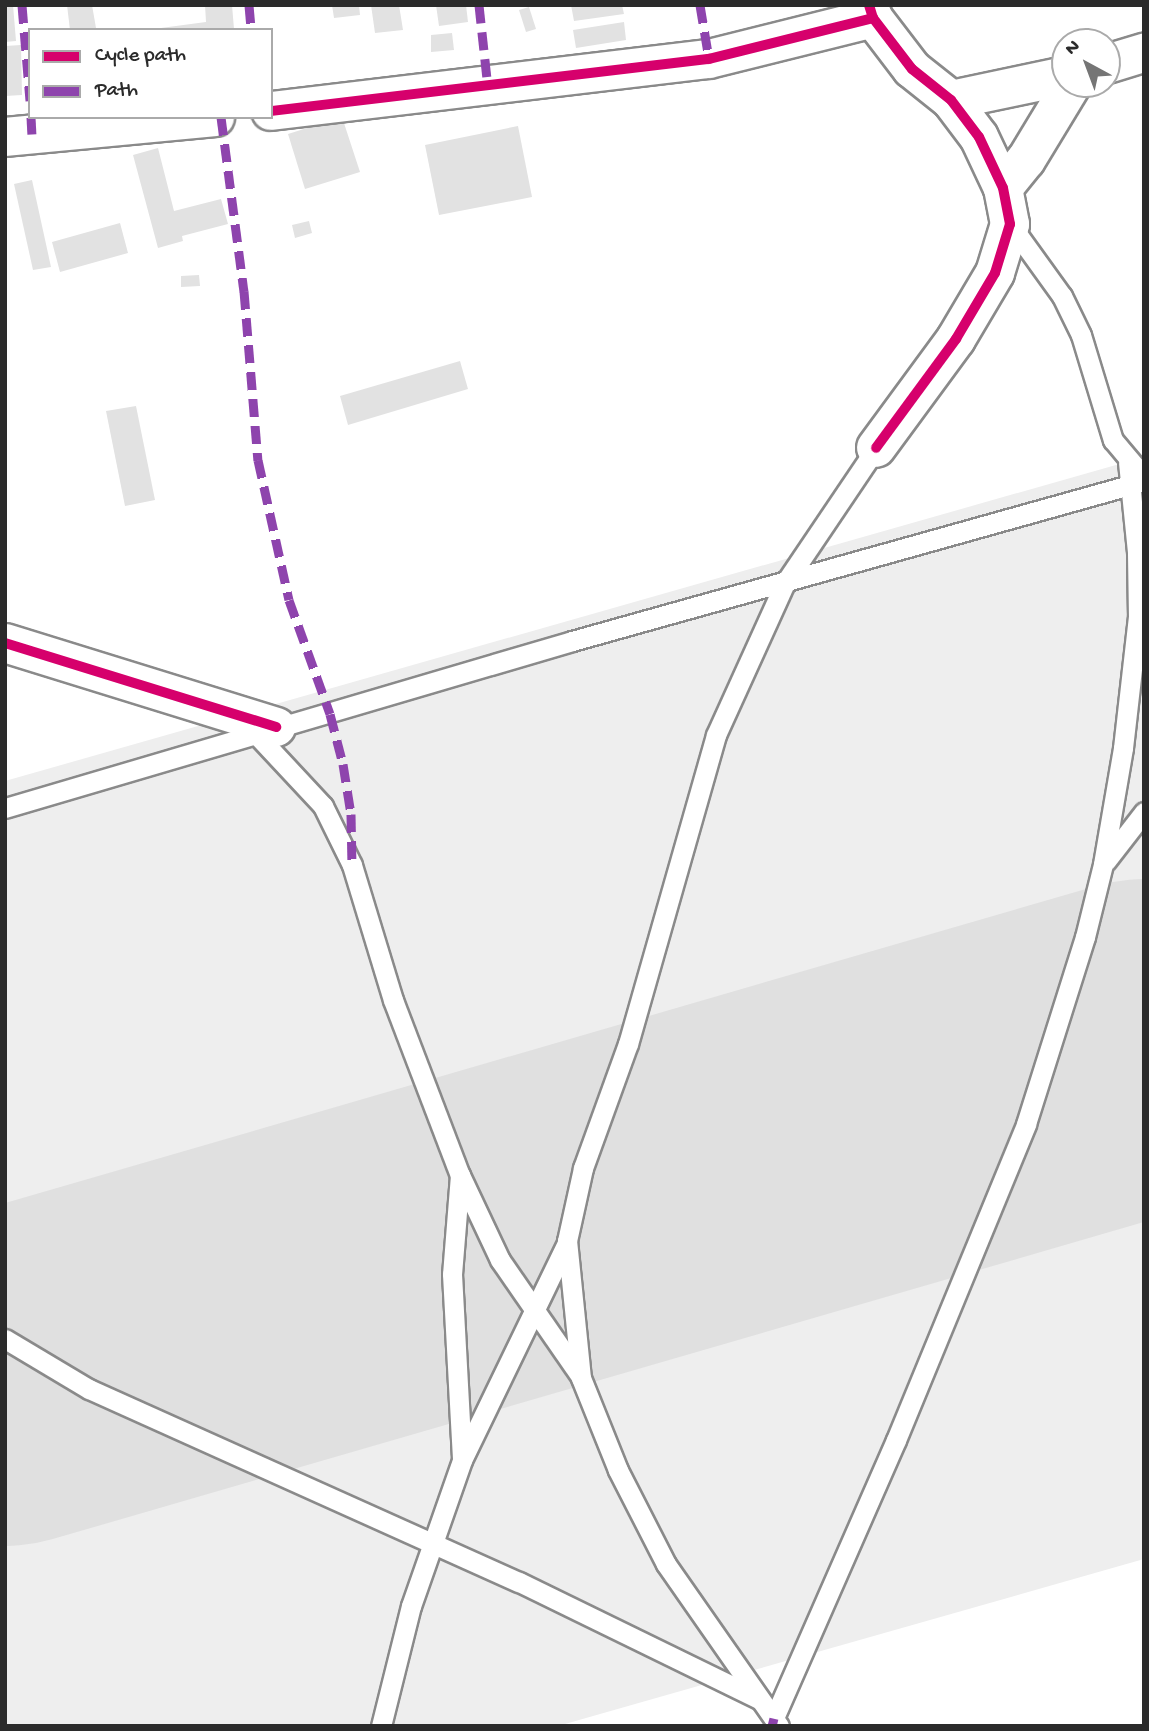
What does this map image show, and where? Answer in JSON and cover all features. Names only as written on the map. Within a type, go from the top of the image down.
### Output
[{"type":"street","points":[[273,111],[709,59],[871,12],[912,69],[951,100],[979,137],[1007,206]]},
{"type":"street","points":[[1121,60],[1144,53]]},
{"type":"street","points":[[951,100],[1051,79]]},
{"type":"street","points":[[876,448],[957,339],[995,273],[1007,206],[1026,160],[1064,98]]},
{"type":"street","points":[[5,137],[194,119]]},
{"type":"street","points":[[5,643],[265,730]]},
{"type":"lane","points":[[776,1722],[1026,1124],[1057,1036],[1103,864],[1141,626],[1136,484],[1128,462],[1113,440],[1081,335],[1007,206]]},
{"type":"lane","points":[[381,1726],[431,1545],[462,1460],[495,1384],[534,1314],[567,1241],[583,1168],[628,1044],[716,735],[785,583],[876,448]]},
{"type":"lane","points":[[1128,462],[1144,474]]},
{"type":"lane","points":[[5,808],[265,730],[1136,484]]},
{"type":"lane","points":[[265,730],[323,806],[352,865],[393,1000],[460,1175],[500,1260],[534,1314],[582,1378]]},
{"type":"lane","points":[[1103,864],[1144,812]]},
{"type":"lane","points":[[460,1175],[452,1274],[462,1460]]},
{"type":"lane","points":[[567,1241],[582,1378],[618,1470],[666,1564],[776,1722]]},
{"type":"lane","points":[[5,1339],[89,1389],[431,1545],[531,1587],[761,1700]]},
{"type":"shaded area","points":[[1144,457],[1144,1559],[558,1726],[5,1726],[5,781]]},
{"type":"building","points":[[5,5],[13,5],[16,41],[5,42]]},
{"type":"building","points":[[67,5],[92,5],[96,28],[70,28]]},
{"type":"building","points":[[205,5],[232,5],[234,28],[161,28],[206,22]]},
{"type":"building","points":[[332,5],[359,5],[360,15],[334,18]]},
{"type":"building","points":[[371,5],[399,5],[403,30],[375,33]]},
{"type":"building","points":[[436,5],[466,5],[468,22],[439,26]]},
{"type":"building","points":[[571,5],[622,5],[624,14],[574,21]]},
{"type":"building","points":[[529,7],[536,29],[526,32],[519,10]]},
{"type":"building","points":[[624,22],[626,40],[576,48],[573,30]]},
{"type":"building","points":[[452,33],[454,50],[431,52],[431,35]]},
{"type":"building","points":[[21,45],[22,95],[5,96],[5,46]]},
{"type":"building","points":[[342,117],[360,172],[305,189],[288,134]]},
{"type":"building","points":[[518,126],[532,197],[439,215],[425,145]]},
{"type":"building","points":[[158,148],[174,211],[221,199],[228,224],[182,236],[183,241],[158,248],[133,155]]},
{"type":"building","points":[[32,180],[51,267],[33,270],[14,184]]},
{"type":"building","points":[[309,221],[312,233],[295,238],[292,225]]},
{"type":"building","points":[[120,223],[128,253],[60,272],[52,242]]},
{"type":"building","points":[[199,275],[200,286],[181,287],[181,276]]},
{"type":"building","points":[[460,361],[468,389],[348,425],[340,396]]},
{"type":"building","points":[[136,406],[155,500],[125,506],[106,411]]},
{"type":"runway","points":[[5,1378],[1144,1047]]},
{"type":"marked path","points":[[22,5],[28,77]]},
{"type":"marked path","points":[[249,5],[251,28]]},
{"type":"marked path","points":[[479,5],[488,88]]},
{"type":"marked path","points":[[700,5],[709,59]]},
{"type":"marked path","points":[[31,119],[32,134]]},
{"type":"marked path","points":[[221,119],[244,291],[258,460],[289,600],[330,714],[343,764],[351,814],[352,865]]},
{"type":"marked path","points":[[772,1726],[774,1718]]},
{"type":"cycle path","points":[[869,5],[873,18],[912,69],[951,100],[979,137],[1003,188],[1010,224],[995,273],[956,339],[876,448]]},
{"type":"cycle path","points":[[273,111],[709,59],[873,18]]},
{"type":"cycle path","points":[[5,643],[276,727]]}]
